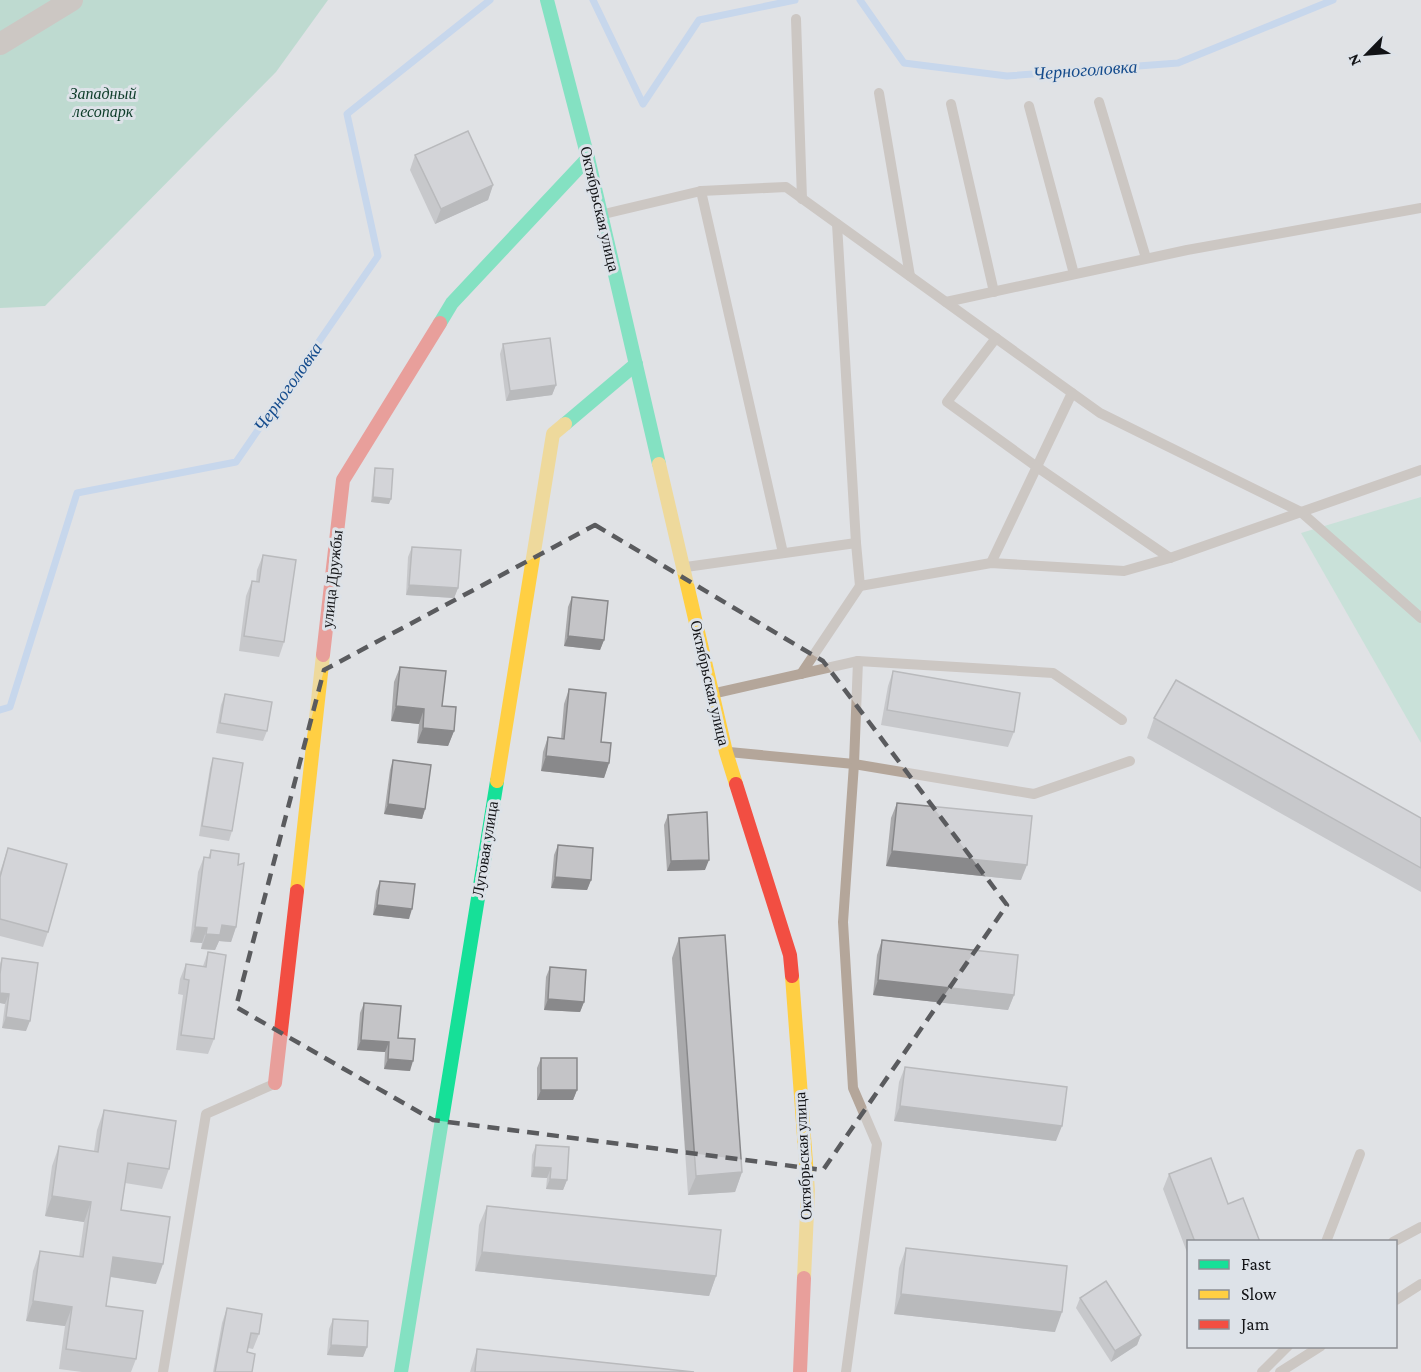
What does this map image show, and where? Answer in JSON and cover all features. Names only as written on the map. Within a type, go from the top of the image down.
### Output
[{"type":"street","points":[[0,44],[72,0]]},
{"type":"street","name":"Октябрьская улица","points":[[547,0],[588,158],[726,752],[790,955],[808,1190],[800,1372]]},
{"type":"street","name":"улица Дружбы","points":[[276,1083],[343,480],[452,303],[588,158]]},
{"type":"street","name":"Луговая улица","points":[[401,1372],[553,434],[636,364]]},
{"type":"lane","points":[[796,19],[802,199]]},
{"type":"lane","points":[[879,93],[910,276]]},
{"type":"lane","points":[[1099,102],[1146,258]]},
{"type":"lane","points":[[951,104],[994,292]]},
{"type":"lane","points":[[1029,106],[1074,274]]},
{"type":"lane","points":[[601,215],[701,191],[786,187],[1100,413],[1301,512],[1421,618]]},
{"type":"lane","points":[[701,191],[783,553]]},
{"type":"lane","points":[[946,302],[1146,258],[1421,208]]},
{"type":"lane","points":[[801,674],[860,586],[837,224]]},
{"type":"lane","points":[[996,338],[947,402],[1170,558]]},
{"type":"lane","points":[[991,563],[1072,393]]},
{"type":"lane","points":[[860,586],[991,563],[1124,571],[1170,558],[1421,470]]},
{"type":"lane","points":[[683,567],[856,543]]},
{"type":"lane","points":[[712,694],[858,661],[1053,673],[1122,720]]},
{"type":"lane","points":[[846,1372],[877,1144],[853,1088],[843,922],[854,764],[858,661]]},
{"type":"lane","points":[[726,752],[854,764],[1034,794],[1130,761]]},
{"type":"lane","points":[[163,1372],[206,1114],[276,1083]]},
{"type":"lane","points":[[1327,1240],[1360,1154]]},
{"type":"lane","points":[[1397,1240],[1421,1227]]},
{"type":"lane","points":[[1397,1299],[1421,1284]]},
{"type":"lane","points":[[1262,1372],[1287,1348]]},
{"type":"lane","points":[[1280,1372],[1319,1348]]},
{"type":"highlighted area","points":[[595,525],[823,661],[1007,905],[823,1170],[433,1120],[236,1007],[324,670]]},
{"type":"green space","name":"Западный лесопарк","points":[[0,0],[328,0],[276,72],[45,306],[0,308]]},
{"type":"green space","points":[[1421,497],[1421,743],[1301,533]]},
{"type":"building","points":[[468,131],[493,185],[441,209],[415,155]]},
{"type":"building","points":[[550,338],[556,385],[510,391],[503,344]]},
{"type":"building","points":[[375,468],[393,469],[391,499],[373,497]]},
{"type":"building","points":[[412,547],[461,550],[458,588],[409,585]]},
{"type":"building","points":[[263,555],[296,560],[284,642],[244,636],[252,581],[259,582]]},
{"type":"building","points":[[572,597],[608,601],[604,640],[568,636]]},
{"type":"building","points":[[400,667],[446,671],[442,706],[456,707],[454,731],[423,728],[424,709],[396,706]]},
{"type":"building","points":[[893,671],[1020,693],[1014,732],[887,710]]},
{"type":"building","points":[[1176,680],[1421,818],[1421,868],[1154,718]]},
{"type":"building","points":[[569,689],[606,693],[601,742],[611,743],[609,763],[546,756],[548,737],[564,739]]},
{"type":"building","points":[[225,694],[272,702],[267,731],[220,723]]},
{"type":"building","points":[[213,758],[243,763],[232,831],[202,826]]},
{"type":"building","points":[[393,760],[431,765],[425,809],[388,804]]},
{"type":"building","points":[[897,803],[1032,816],[1027,865],[892,851]]},
{"type":"building","points":[[707,812],[709,860],[671,861],[668,815]]},
{"type":"building","points":[[558,845],[593,848],[591,880],[555,877]]},
{"type":"building","points":[[8,848],[67,864],[48,932],[0,919],[0,877]]},
{"type":"building","points":[[211,850],[239,854],[238,865],[244,863],[236,927],[222,925],[220,935],[206,934],[207,928],[195,927],[204,857],[210,858]]},
{"type":"building","points":[[380,881],[415,884],[412,909],[377,905]]},
{"type":"building","points":[[725,935],[742,1172],[696,1176],[679,938]]},
{"type":"building","points":[[882,940],[1018,955],[1014,995],[878,980]]},
{"type":"building","points":[[208,952],[226,955],[214,1039],[181,1035],[189,980],[184,979],[186,964],[206,967]]},
{"type":"building","points":[[2,958],[38,963],[30,1021],[6,1017],[9,994],[0,993]]},
{"type":"building","points":[[550,967],[586,970],[584,1002],[548,999]]},
{"type":"building","points":[[364,1003],[401,1006],[398,1038],[415,1039],[413,1061],[388,1059],[389,1042],[361,1040]]},
{"type":"building","points":[[541,1058],[577,1058],[577,1090],[541,1090]]},
{"type":"building","points":[[905,1067],[1067,1087],[1062,1126],[900,1106]]},
{"type":"building","points":[[104,1110],[176,1121],[169,1169],[128,1163],[121,1210],[170,1217],[163,1264],[113,1257],[106,1306],[143,1311],[136,1359],[66,1349],[72,1307],[33,1301],[40,1251],[83,1257],[91,1202],[52,1196],[59,1146],[98,1152]]},
{"type":"building","points":[[536,1145],[569,1147],[567,1180],[550,1179],[551,1168],[534,1167]]},
{"type":"building","points":[[1211,1158],[1228,1204],[1243,1198],[1259,1240],[1194,1240],[1169,1174]]},
{"type":"building","points":[[487,1206],[721,1230],[716,1276],[482,1252]]},
{"type":"building","points":[[906,1248],[1067,1266],[1062,1312],[901,1294]]},
{"type":"building","points":[[1106,1281],[1141,1335],[1115,1351],[1080,1298]]},
{"type":"building","points":[[227,1308],[262,1314],[259,1334],[251,1333],[247,1352],[255,1354],[252,1372],[215,1372]]},
{"type":"building","points":[[333,1319],[368,1321],[367,1347],[331,1345]]},
{"type":"building","points":[[477,1349],[694,1372],[475,1372]]},
{"type":"waterway","name":"Черноголовка","points":[[0,710],[10,707],[77,493],[236,462],[378,256],[347,114],[490,0]]},
{"type":"waterway","name":"Черноголовка","points":[[593,0],[643,104],[699,20],[795,0]]},
{"type":"waterway","name":"Черноголовка","points":[[860,0],[904,63],[1007,76],[1178,63],[1333,0]]},
{"type":"traffic: fast","points":[[547,0],[588,158],[659,464]]},
{"type":"traffic: fast","points":[[440,323],[452,303],[588,158]]},
{"type":"traffic: fast","points":[[565,424],[636,364]]},
{"type":"traffic: fast","points":[[401,1372],[497,781]]},
{"type":"traffic: slow","points":[[497,781],[553,434],[565,424]]},
{"type":"traffic: slow","points":[[659,464],[726,752],[736,784]]},
{"type":"traffic: slow","points":[[297,891],[323,655]]},
{"type":"traffic: slow","points":[[792,976],[808,1190],[804,1278]]},
{"type":"traffic: jam","points":[[323,655],[343,480],[440,323]]},
{"type":"traffic: jam","points":[[736,784],[790,955],[792,976]]},
{"type":"traffic: jam","points":[[275,1083],[297,891]]},
{"type":"traffic: jam","points":[[800,1372],[804,1278]]}]
